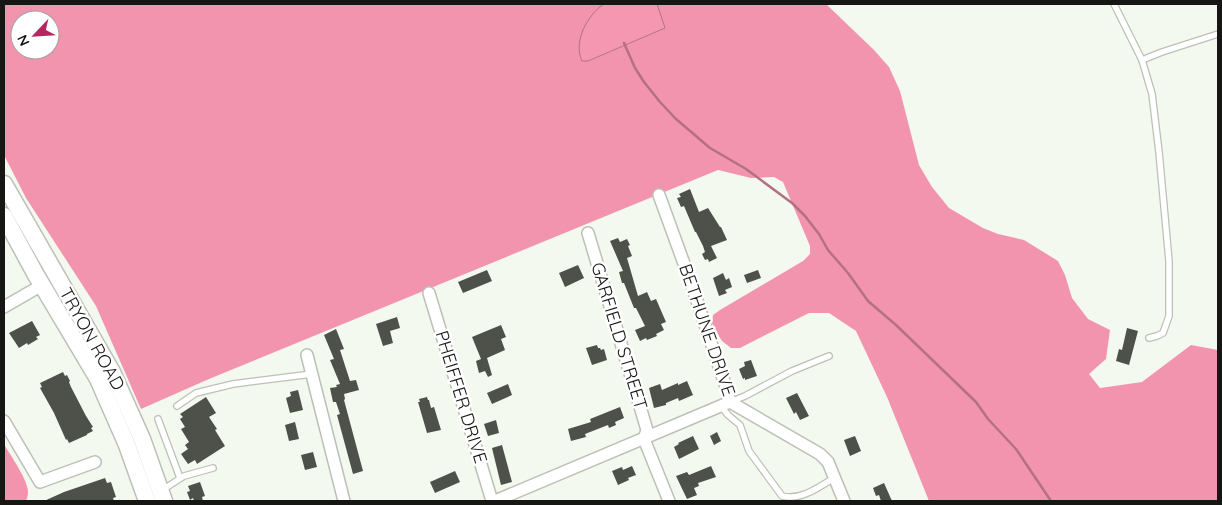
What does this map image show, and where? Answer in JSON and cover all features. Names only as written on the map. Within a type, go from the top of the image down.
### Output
[{"type":"main road","name":"TRYON ROAD","points":[[4,184],[116,380],[132,415],[162,495]]},
{"type":"main road","name":"TRYON ROAD","points":[[4,216],[106,396],[127,445],[147,501]]},
{"type":"main road","points":[[42,285],[53,286],[82,330],[103,356]]},
{"type":"street","name":"BETHUNE DRIVE","points":[[659,194],[725,384],[725,404],[820,454],[828,462],[844,501]]},
{"type":"street","name":"GARFIELD STREET","points":[[588,233],[647,430],[644,439],[669,501]]},
{"type":"street","points":[[4,307],[42,285]]},
{"type":"street","name":"PHEIFFER DRIVE","points":[[430,292],[494,501]]},
{"type":"street","points":[[307,354],[344,501]]},
{"type":"street","points":[[494,501],[725,404]]},
{"type":"street","points":[[4,421],[40,482],[95,462]]},
{"type":"lane","points":[[1114,4],[1142,60],[1152,94],[1159,152],[1169,262],[1169,316],[1163,333],[1149,338]]},
{"type":"lane","points":[[1142,60],[1218,34]]},
{"type":"lane","points":[[829,356],[792,371],[725,404],[728,415],[740,425],[749,451],[782,496],[789,498],[808,493],[834,478]]},
{"type":"lane","points":[[177,406],[196,393],[233,384],[312,374]]},
{"type":"lane","points":[[158,419],[180,478]]},
{"type":"lane","points":[[162,495],[168,486],[180,478],[213,468]]},
{"type":"shaded area","points":[[4,4],[604,4],[593,14],[580,56],[582,61],[588,61],[665,28],[657,4],[826,4],[889,67],[900,91],[919,165],[932,187],[949,208],[983,228],[998,234],[1024,240],[1058,261],[1065,275],[1072,298],[1088,319],[1110,330],[1106,359],[1089,374],[1100,388],[1142,382],[1191,345],[1218,350],[1218,501],[929,501],[887,397],[856,331],[829,313],[809,313],[740,348],[731,348],[722,341],[712,323],[713,315],[720,310],[803,261],[810,254],[810,246],[783,182],[774,177],[751,178],[718,170],[209,379],[141,409],[96,306],[26,198],[4,155]]},
{"type":"shaded area","points":[[604,4],[657,4],[665,28],[588,61],[582,61],[579,46],[583,30],[592,15]]},
{"type":"shaded area","points":[[4,444],[26,482],[28,496],[26,501],[4,501]]},
{"type":"building","points":[[690,189],[699,212],[708,208],[727,240],[711,246],[717,258],[709,262],[708,259],[705,260],[702,254],[705,252],[703,246],[684,206],[681,207],[677,198],[681,197],[679,194]]},
{"type":"building","points":[[618,238],[620,242],[627,239],[630,245],[628,246],[632,256],[627,258],[638,296],[647,292],[651,301],[656,299],[666,322],[661,324],[664,330],[656,334],[657,336],[647,340],[646,338],[640,341],[635,330],[645,326],[636,308],[634,308],[624,283],[622,283],[619,272],[623,271],[610,241]]},
{"type":"building","points":[[578,265],[584,278],[565,287],[559,273]]},
{"type":"building","points":[[487,270],[492,281],[463,293],[458,282]]},
{"type":"building","points":[[758,270],[761,278],[747,283],[744,275]]},
{"type":"building","points":[[723,273],[726,280],[729,278],[732,287],[725,290],[727,293],[719,296],[713,278]]},
{"type":"building","points":[[397,317],[400,328],[390,331],[393,343],[383,346],[376,324]]},
{"type":"building","points":[[32,321],[40,335],[36,337],[38,339],[19,348],[9,333]]},
{"type":"building","points":[[501,325],[506,337],[501,339],[505,350],[487,358],[492,375],[488,377],[485,371],[479,373],[476,361],[481,359],[472,337]]},
{"type":"building","points":[[1127,328],[1138,331],[1129,365],[1116,361],[1119,349],[1122,350]]},
{"type":"building","points":[[336,329],[344,349],[340,350],[350,381],[356,380],[359,390],[344,394],[363,471],[353,474],[337,415],[340,414],[336,402],[333,402],[330,388],[337,387],[336,385],[340,384],[330,360],[334,359],[324,335]]},
{"type":"building","points":[[597,345],[601,350],[604,349],[607,360],[592,365],[586,348]]},
{"type":"building","points":[[751,360],[757,376],[745,380],[739,369],[745,366],[744,362]]},
{"type":"building","points":[[63,372],[65,376],[67,375],[71,387],[93,427],[91,428],[93,431],[87,435],[69,443],[40,388],[42,387],[40,383]]},
{"type":"building","points":[[687,381],[693,395],[679,401],[678,398],[666,403],[666,405],[654,408],[649,388],[660,384],[662,390]]},
{"type":"building","points":[[508,384],[512,395],[492,404],[487,393]]},
{"type":"building","points":[[298,390],[303,410],[290,413],[286,398],[291,396],[290,392]]},
{"type":"building","points":[[797,393],[809,416],[800,420],[796,412],[794,414],[786,398]]},
{"type":"building","points":[[206,397],[216,413],[209,417],[225,446],[197,464],[195,460],[188,464],[181,454],[188,449],[185,445],[189,442],[181,429],[185,427],[180,419],[183,417],[180,414]]},
{"type":"building","points":[[427,397],[431,408],[434,407],[441,430],[427,433],[418,402],[420,402],[419,399]]},
{"type":"building","points":[[620,407],[624,418],[615,422],[616,425],[609,428],[608,425],[585,434],[586,437],[571,441],[568,429],[591,422],[590,419]]},
{"type":"building","points":[[496,420],[499,433],[488,436],[484,424]]},
{"type":"building","points":[[295,422],[299,439],[289,441],[285,425]]},
{"type":"building","points":[[717,432],[721,441],[714,445],[710,436]]},
{"type":"building","points":[[693,436],[699,449],[679,459],[674,447]]},
{"type":"building","points":[[855,436],[861,451],[850,456],[844,440]]},
{"type":"building","points":[[502,445],[512,482],[501,485],[492,448]]},
{"type":"building","points":[[313,452],[317,467],[305,470],[301,455]]},
{"type":"building","points":[[632,466],[636,475],[618,485],[612,471],[622,467],[623,470]]},
{"type":"building","points":[[711,466],[716,477],[698,483],[699,486],[694,488],[697,495],[687,499],[676,476],[687,472],[689,475]]},
{"type":"building","points":[[455,471],[460,482],[435,493],[430,482]]},
{"type":"building","points":[[105,478],[107,483],[111,482],[116,497],[113,498],[114,501],[44,501],[64,492]]},
{"type":"building","points":[[200,482],[205,496],[202,497],[203,501],[194,501],[193,498],[190,500],[187,492],[190,491],[188,486]]},
{"type":"building","points":[[884,483],[892,501],[881,501],[879,495],[876,496],[873,488]]},
{"type":"waterway","points":[[624,43],[635,68],[644,82],[676,119],[710,148],[746,169],[792,203],[805,216],[819,234],[828,250],[848,273],[868,301],[896,325],[976,402],[988,419],[1016,449],[1051,501]]}]
